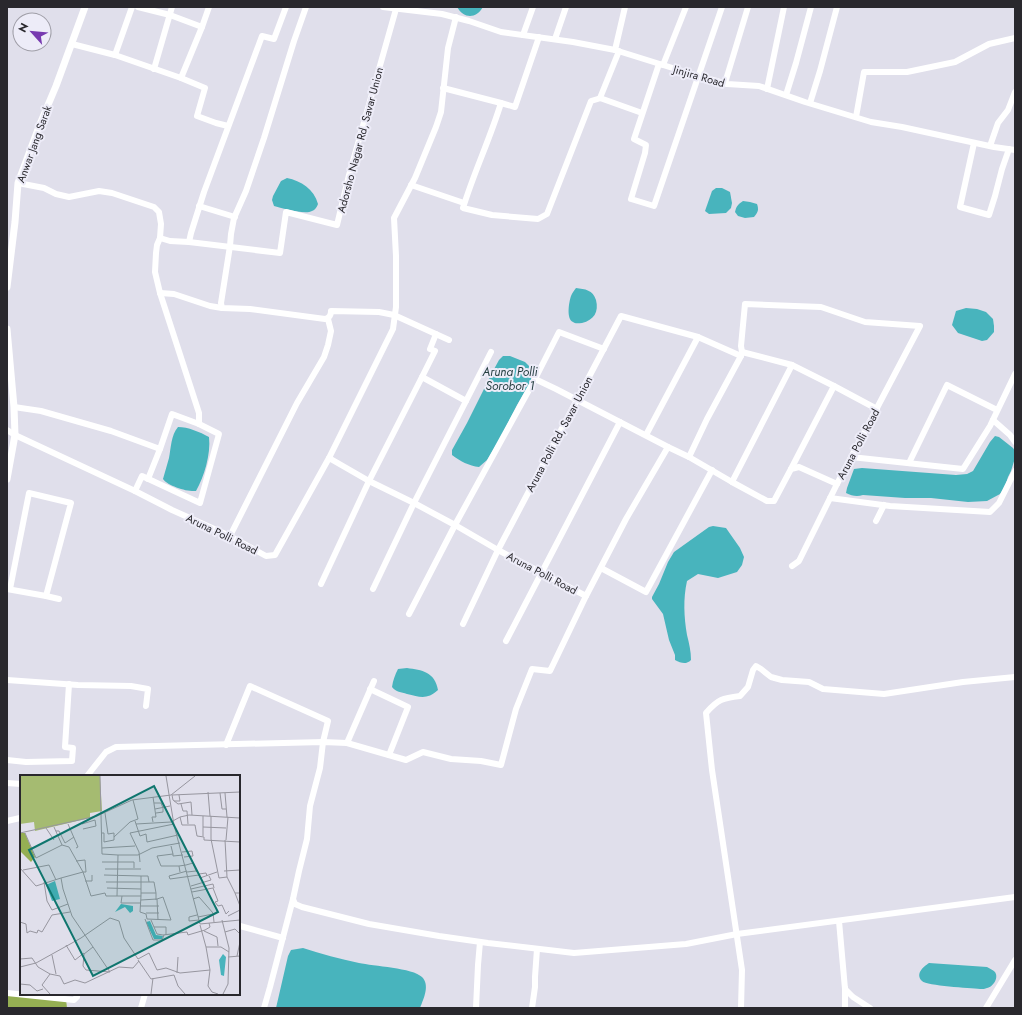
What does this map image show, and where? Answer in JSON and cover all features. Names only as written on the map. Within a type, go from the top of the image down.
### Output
[{"type":"main road","name":"Anwar Jang Sarak","points":[[7,287],[16,222],[18,183],[85,7]]},
{"type":"main road","points":[[7,329],[14,407],[14,435],[7,479]]},
{"type":"street","points":[[115,55],[132,7]]},
{"type":"street","points":[[138,7],[170,15],[202,27]]},
{"type":"street","points":[[154,68],[172,7]]},
{"type":"street","points":[[181,78],[209,7]]},
{"type":"street","points":[[189,242],[199,206],[262,36],[274,39],[286,7]]},
{"type":"street","points":[[222,308],[231,234],[235,217],[246,191],[264,138],[306,7]]},
{"type":"street","name":"Jinjira Road","points":[[383,7],[442,14],[456,17],[501,32],[556,39],[616,50],[725,84],[759,86],[871,122],[909,128],[1012,150]]},
{"type":"street","points":[[523,35],[533,7]]},
{"type":"street","points":[[556,39],[566,7]]},
{"type":"street","points":[[601,98],[616,50],[625,7]]},
{"type":"street","points":[[686,7],[661,64],[642,113],[634,139],[646,145],[631,199],[654,206],[722,7]]},
{"type":"street","points":[[725,84],[748,7]]},
{"type":"street","points":[[768,89],[784,7]]},
{"type":"street","points":[[786,95],[811,7]]},
{"type":"street","points":[[810,103],[837,7]]},
{"type":"street","name":"Adorsho Nagar Rd, Savar Union","points":[[160,238],[170,241],[230,246],[280,253],[286,212],[337,226],[349,175],[396,9]]},
{"type":"street","points":[[329,458],[393,329],[396,301],[394,218],[412,185],[441,112],[448,48],[456,17]]},
{"type":"street","points":[[444,88],[515,107],[538,37]]},
{"type":"street","points":[[856,117],[864,72],[907,72],[956,62],[989,44],[1015,38]]},
{"type":"street","points":[[72,44],[115,55],[154,68],[205,88],[197,116],[228,126]]},
{"type":"street","points":[[990,146],[998,123],[1008,110],[1015,92]]},
{"type":"street","points":[[501,103],[462,208],[492,215],[538,219],[547,214],[591,101],[601,98],[642,113]]},
{"type":"street","points":[[974,143],[960,207],[989,215],[1002,169],[1012,150]]},
{"type":"street","points":[[18,183],[44,188],[56,194],[69,197],[99,191],[112,192],[154,207],[159,212],[161,224],[160,238],[157,245],[155,272],[160,293],[199,413],[199,424]]},
{"type":"street","points":[[412,185],[464,203]]},
{"type":"street","points":[[199,206],[235,217]]},
{"type":"street","points":[[160,293],[174,294],[210,306],[222,308],[250,308],[328,319]]},
{"type":"street","name":"Aruna Polli Road","points":[[741,354],[745,304],[821,307],[865,322],[920,326],[837,484],[799,467],[791,469]]},
{"type":"street","points":[[230,536],[297,403],[324,358],[328,345],[330,331],[328,319],[331,311],[379,312],[394,315],[449,340]]},
{"type":"street","name":"Aruna Polli Rd, Savar Union","points":[[463,624],[498,550],[621,316],[698,337]]},
{"type":"street","points":[[409,614],[559,332],[604,349]]},
{"type":"street","points":[[321,584],[369,481],[434,351],[430,349],[436,334]]},
{"type":"street","points":[[646,435],[698,337],[741,354],[792,365],[877,409]]},
{"type":"street","points":[[373,589],[414,503],[491,352]]},
{"type":"street","points":[[689,457],[741,354]]},
{"type":"street","points":[[732,482],[792,365]]},
{"type":"street","points":[[851,457],[963,468],[993,420],[1015,374]]},
{"type":"street","points":[[422,377],[466,401]]},
{"type":"street","points":[[535,379],[689,457],[767,501],[774,501],[834,386]]},
{"type":"street","points":[[909,463],[947,385],[997,410]]},
{"type":"street","points":[[14,407],[41,411],[111,431],[160,449]]},
{"type":"street","points":[[135,491],[142,476],[148,479],[200,503],[219,434],[199,424],[172,414],[148,479]]},
{"type":"street","points":[[993,420],[1010,435],[1015,442]]},
{"type":"street","points":[[506,641],[620,422]]},
{"type":"street","name":"Aruna Polli Road","points":[[7,430],[14,435],[230,536],[266,556],[275,555],[329,458],[369,481],[414,503],[498,550],[586,596],[626,519],[668,447]]},
{"type":"street","points":[[601,568],[646,592],[712,470]]},
{"type":"street","points":[[830,498],[884,505],[990,512],[999,503],[1015,471]]},
{"type":"street","points":[[792,566],[799,561],[837,484]]},
{"type":"street","points":[[46,596],[71,503],[29,493],[9,589],[60,599]]},
{"type":"street","points":[[876,521],[884,505]]},
{"type":"street","points":[[88,775],[106,752],[116,747],[323,742],[347,743],[406,760],[424,752],[452,759],[481,761],[502,765],[516,709],[532,669],[550,671],[586,596]]},
{"type":"street","points":[[741,1008],[742,970],[712,770],[706,713],[718,701],[740,696],[748,687],[753,670],[756,666],[771,676],[782,680],[809,682],[823,689],[884,694],[1015,676]]},
{"type":"street","points":[[7,680],[131,686],[148,689],[146,706]]},
{"type":"street","points":[[347,743],[374,681]]},
{"type":"street","points":[[7,760],[26,762],[72,761],[73,748],[65,747],[69,684]]},
{"type":"street","points":[[226,745],[250,686],[328,721],[323,742],[320,768],[310,806],[307,839],[264,1008]]},
{"type":"street","points":[[370,689],[408,707],[389,755]]},
{"type":"street","points":[[7,783],[20,784]]},
{"type":"street","points":[[7,821],[20,818]]},
{"type":"street","points":[[292,899],[295,904],[302,907],[369,924],[480,942],[574,953],[686,944],[737,934],[1015,898]]},
{"type":"street","points":[[839,921],[845,987],[845,1008]]},
{"type":"street","points":[[240,926],[283,938]]},
{"type":"street","points":[[476,1008],[480,942]]},
{"type":"street","points":[[532,1008],[535,987],[537,949]]},
{"type":"street","points":[[986,1008],[1015,960]]},
{"type":"street","points":[[845,987],[845,989],[853,997],[870,1008]]},
{"type":"street","points":[[7,993],[20,994]]},
{"type":"street","points":[[26,995],[74,1000],[77,995]]},
{"type":"street","points":[[141,1008],[144,995]]},
{"type":"green space","points":[[7,993],[66,999],[67,1008],[7,1008]]},
{"type":"water","points":[[457,7],[483,7],[477,14],[470,16],[463,14]]},
{"type":"water","points":[[287,178],[297,181],[310,190],[318,204],[313,211],[293,211],[274,206],[272,200],[273,196],[281,181]]},
{"type":"water","points":[[716,188],[722,188],[730,192],[732,203],[731,208],[726,213],[709,214],[705,211],[712,191]]},
{"type":"water","points":[[743,201],[757,204],[758,211],[754,217],[745,218],[738,216],[735,212],[740,203]]},
{"type":"water","points":[[576,288],[591,292],[595,297],[597,304],[595,315],[590,320],[582,323],[574,323],[569,318],[570,299]]},
{"type":"water","points":[[966,308],[986,312],[993,319],[994,332],[987,340],[982,341],[958,333],[952,325],[956,311]]},
{"type":"water","name":"Aruna Polli Sorobor 1","points":[[503,356],[510,356],[525,362],[529,366],[531,372],[531,381],[487,460],[479,467],[472,466],[452,455],[452,450],[493,371]]},
{"type":"water","points":[[178,427],[194,430],[209,437],[209,451],[206,465],[202,479],[196,491],[188,491],[178,488],[165,482],[163,479],[173,438]]},
{"type":"water","points":[[995,436],[999,437],[1013,448],[1015,451],[1015,458],[1005,487],[1000,494],[987,501],[968,502],[931,498],[857,496],[846,493],[854,469],[862,468],[956,475],[967,474],[973,471]]},
{"type":"water","points":[[713,526],[726,528],[740,548],[744,557],[742,565],[737,572],[718,578],[698,574],[687,581],[684,601],[691,660],[687,663],[681,663],[675,660],[675,655],[669,640],[663,614],[652,597],[674,552],[709,527]]},
{"type":"water","points":[[407,668],[427,673],[434,679],[438,690],[423,697],[395,690],[392,687],[398,669]]},
{"type":"water","points":[[303,948],[365,964],[402,969],[417,974],[422,977],[426,984],[420,1008],[276,1008],[288,956],[291,950]]},
{"type":"water","points":[[929,963],[987,967],[995,972],[996,979],[991,986],[983,989],[926,983],[922,981],[919,976],[922,969]]}]
